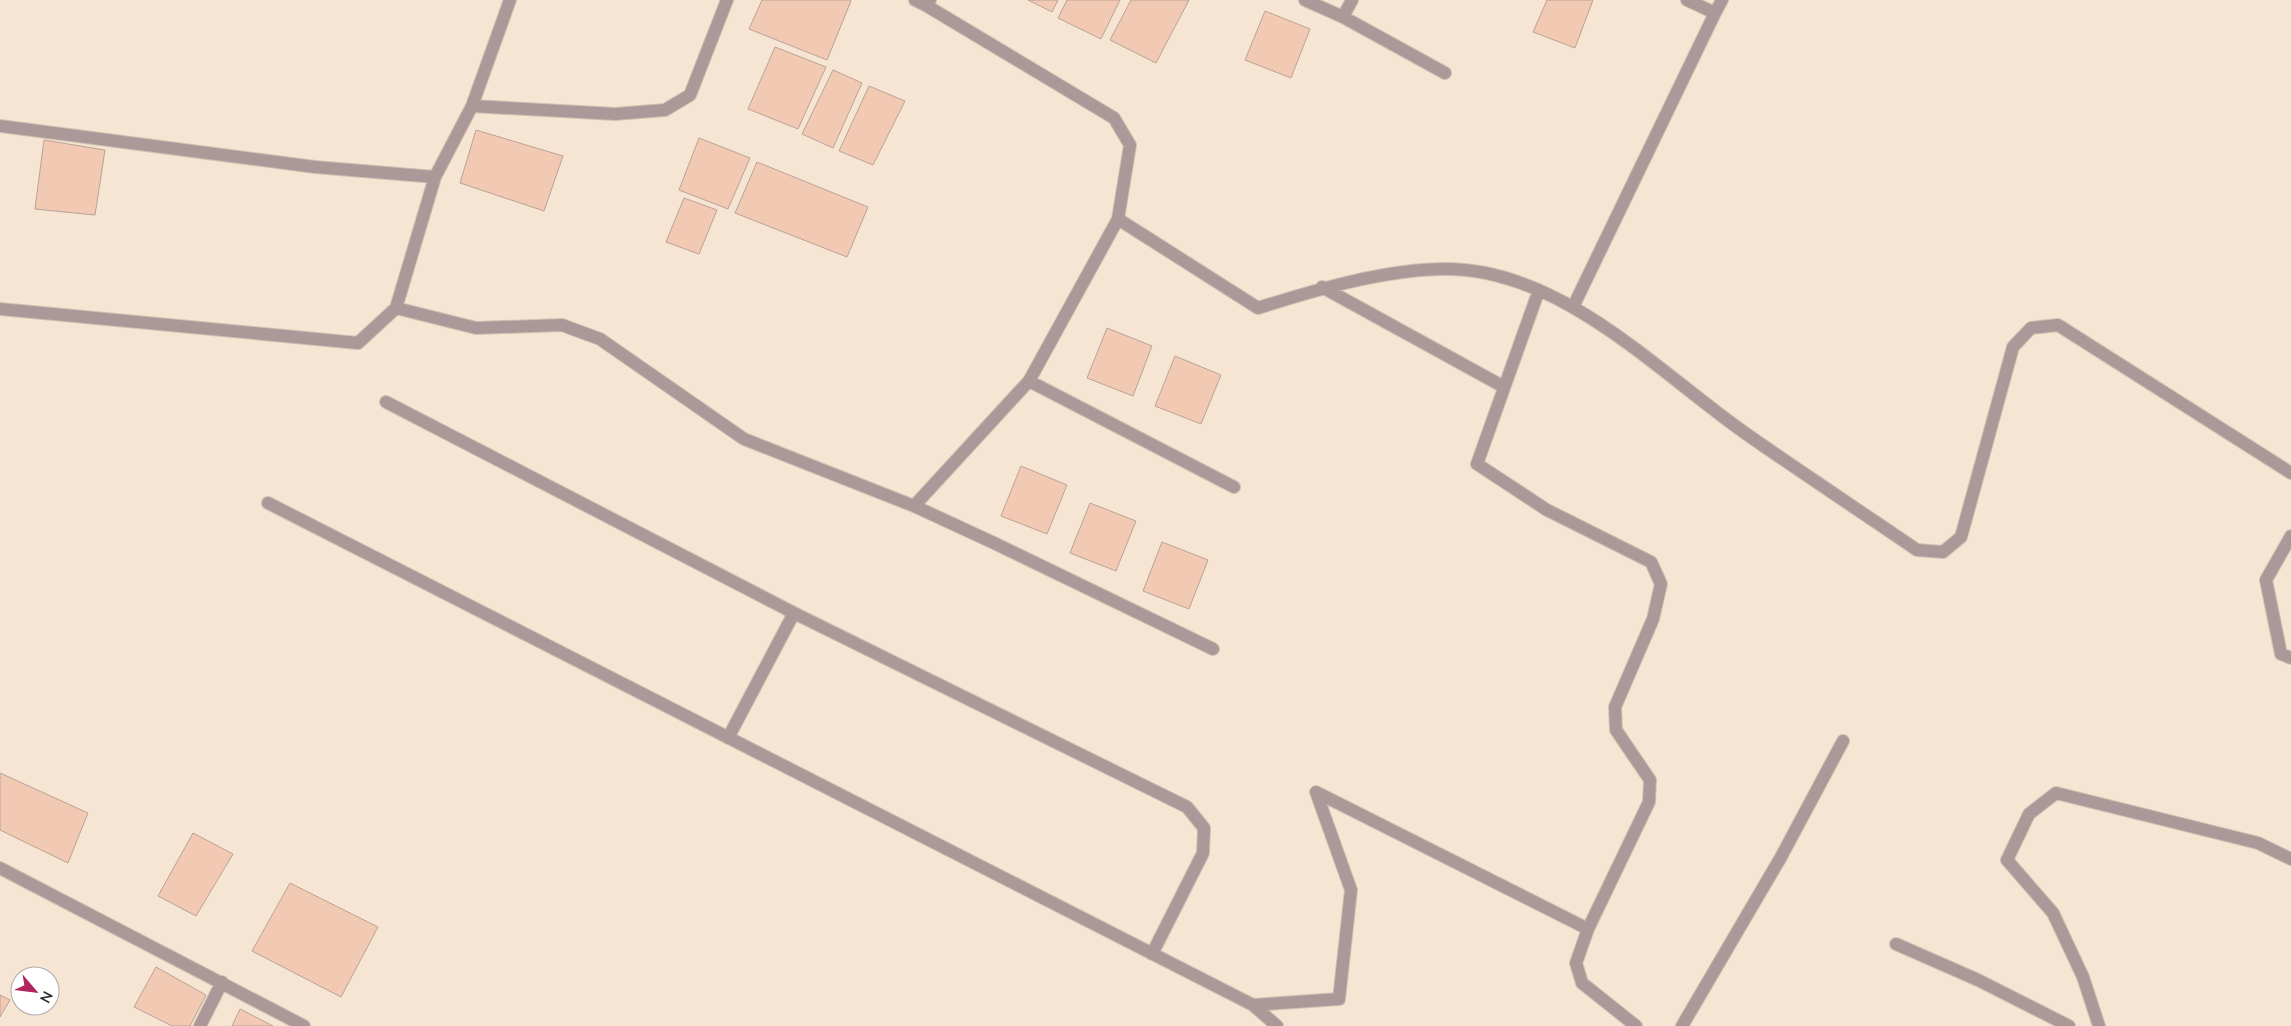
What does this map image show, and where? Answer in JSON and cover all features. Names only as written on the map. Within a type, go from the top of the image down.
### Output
[{"type":"street","points":[[0,309],[358,343],[396,308],[435,177],[472,106],[510,0]]},
{"type":"street","points":[[472,106],[615,114],[665,110],[690,95],[727,0]]},
{"type":"street","points":[[914,506],[1029,381],[1118,219],[1130,145],[1114,118],[929,3],[915,0]]},
{"type":"street","points":[[1305,0],[1343,17],[1445,72]]},
{"type":"street","points":[[1343,17],[1352,0]]},
{"type":"street","points":[[1687,0],[1714,13]]},
{"type":"street","points":[[1573,306],[1714,13],[1722,0]]},
{"type":"street","points":[[0,126],[315,167],[435,177]]},
{"type":"street","points":[[1118,219],[1258,308],[1322,287],[1405,272],[1447,269],[1500,276],[1539,290],[1573,306],[1608,330],[1744,433],[1917,550],[1943,552],[1961,536],[2014,347],[2031,328],[2058,325],[2291,474]]},
{"type":"street","points":[[1322,287],[1504,387]]},
{"type":"street","points":[[1539,290],[1477,464],[1547,510],[1650,562],[1661,584],[1654,619],[1616,706],[1616,730],[1650,780],[1649,802],[1588,929],[1576,963],[1582,983],[1636,1026]]},
{"type":"street","points":[[396,308],[476,328],[562,325],[600,339],[744,439],[914,506],[1213,649]]},
{"type":"street","points":[[1029,381],[1234,487]]},
{"type":"street","points":[[386,402],[794,613],[1188,807],[1204,828],[1202,853],[1152,954]]},
{"type":"street","points":[[268,503],[1253,1005],[1277,1026]]},
{"type":"street","points":[[2291,536],[2266,580],[2281,654],[2291,658]]},
{"type":"street","points":[[728,738],[794,613]]},
{"type":"street","points":[[1682,1026],[1781,857],[1843,741]]},
{"type":"street","points":[[1253,1005],[1339,999],[1351,890],[1316,792],[1588,929]]},
{"type":"street","points":[[2099,1026],[2083,977],[2053,913],[2007,860],[2029,814],[2056,793],[2258,843],[2291,859]]},
{"type":"street","points":[[0,868],[304,1026]]},
{"type":"street","points":[[1896,944],[1978,980],[2069,1026]]},
{"type":"street","points":[[200,1026],[222,982]]},
{"type":"building","points":[[762,0],[851,1],[827,60],[749,29]]},
{"type":"building","points":[[1028,0],[1058,0],[1052,12]]},
{"type":"building","points":[[1067,0],[1120,0],[1101,39],[1058,18]]},
{"type":"building","points":[[1131,0],[1189,0],[1156,63],[1110,40]]},
{"type":"building","points":[[1547,0],[1593,0],[1575,48],[1533,32]]},
{"type":"building","points":[[1265,11],[1310,29],[1291,78],[1245,60]]},
{"type":"building","points":[[775,47],[826,67],[798,129],[748,109]]},
{"type":"building","points":[[833,70],[862,83],[833,148],[802,134]]},
{"type":"building","points":[[869,86],[905,101],[873,165],[839,151]]},
{"type":"building","points":[[476,130],[563,156],[544,211],[460,183]]},
{"type":"building","points":[[699,138],[750,158],[728,209],[679,190]]},
{"type":"building","points":[[44,140],[105,150],[95,215],[35,209]]},
{"type":"building","points":[[757,162],[868,207],[847,257],[735,213]]},
{"type":"building","points":[[684,198],[717,210],[699,254],[666,242]]},
{"type":"building","points":[[1107,328],[1152,346],[1133,396],[1087,378]]},
{"type":"building","points":[[1175,356],[1221,375],[1201,424],[1155,406]]},
{"type":"building","points":[[1021,466],[1067,485],[1047,534],[1001,516]]},
{"type":"building","points":[[1090,503],[1136,521],[1116,571],[1070,553]]},
{"type":"building","points":[[1162,542],[1208,560],[1189,609],[1143,591]]},
{"type":"building","points":[[0,773],[88,813],[68,863],[0,830]]},
{"type":"building","points":[[193,833],[233,854],[196,916],[158,896]]},
{"type":"building","points":[[290,883],[378,927],[341,997],[252,951]]},
{"type":"building","points":[[156,967],[206,995],[190,1026],[172,1026],[134,1007]]},
{"type":"building","points":[[0,995],[10,1000],[0,1017]]},
{"type":"building","points":[[240,1009],[273,1026],[232,1026]]}]
